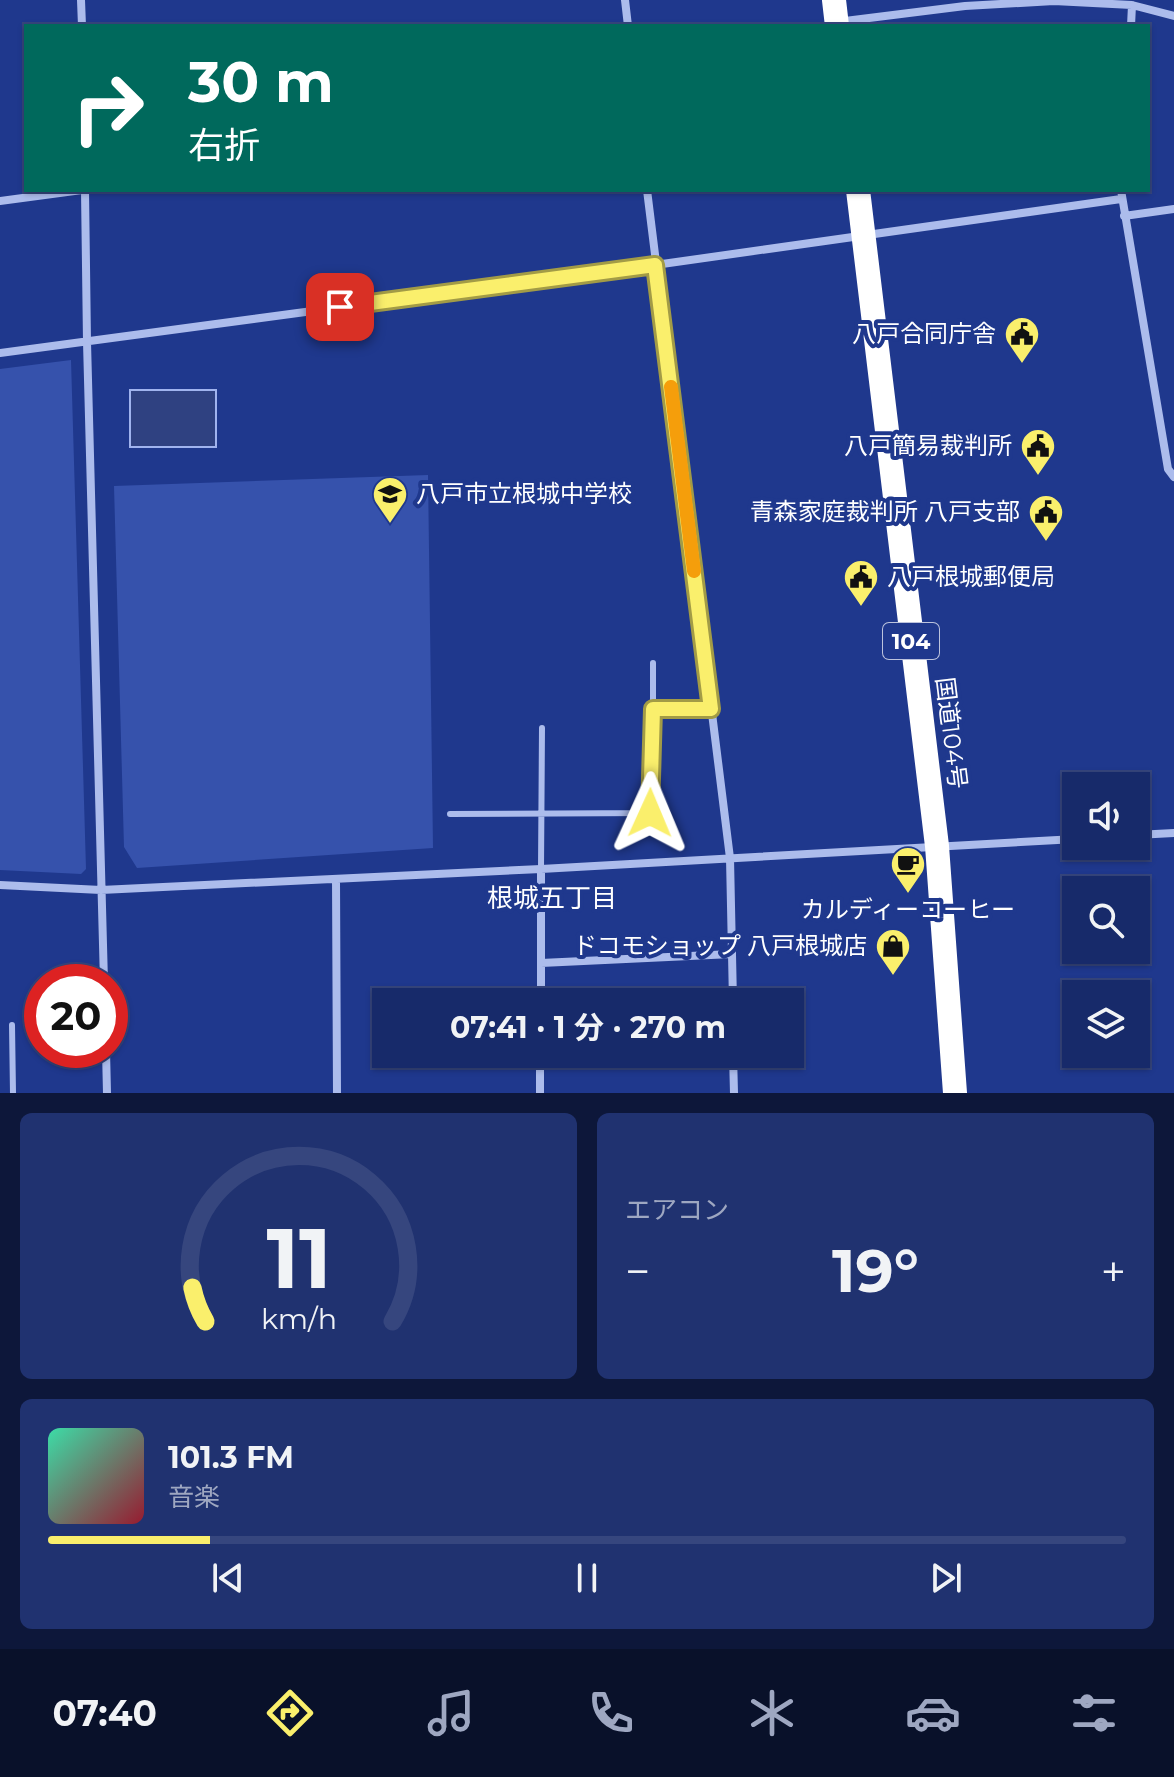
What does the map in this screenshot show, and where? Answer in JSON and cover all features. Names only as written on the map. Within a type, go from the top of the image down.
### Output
[{"type":"highway","name":"国道104号","points":[[858,192],[937,846],[955,1093]]},
{"type":"street","points":[[81,0],[82,24]]},
{"type":"street","points":[[625,0],[628,24]]},
{"type":"street","points":[[836,16],[1054,1],[1132,5],[1174,16]]},
{"type":"street","points":[[1131,24],[1132,5]]},
{"type":"street","points":[[0,201],[68,192]]},
{"type":"street","points":[[83,192],[103,964]]},
{"type":"street","points":[[647,192],[730,858],[733,988]]},
{"type":"street","points":[[0,353],[655,265],[1121,195],[1168,469],[1174,477]]},
{"type":"street","points":[[1124,216],[1174,209]]},
{"type":"street","points":[[1150,834],[1174,833]]},
{"type":"street","points":[[0,885],[101,890],[1062,840]]},
{"type":"street","points":[[541,869],[541,988]]},
{"type":"street","points":[[336,879],[337,1093]]},
{"type":"street","points":[[541,963],[732,954]]},
{"type":"street","points":[[106,1068],[107,1093]]},
{"type":"street","points":[[540,1068],[540,1093]]},
{"type":"street","points":[[733,1068],[734,1093]]},
{"type":"lane","points":[[450,814],[650,813],[653,663]]},
{"type":"lane","points":[[653,709],[711,709]]},
{"type":"lane","points":[[541,869],[542,728]]},
{"type":"lane","points":[[12,1025],[13,1093]]},
{"type":"shaded area","points":[[71,360],[86,869],[81,874],[0,870],[0,369]]},
{"type":"shaded area","points":[[130,390],[216,390],[216,447],[130,447]]},
{"type":"shaded area","points":[[428,475],[433,848],[137,868],[124,847],[114,486]]},
{"type":"slow traffic","points":[[671,387],[694,571]]},
{"type":"place","name":"八戸合同庁舎","points":[[1022,365]]},
{"type":"place","name":"八戸簡易裁判所","points":[[1038,477]]},
{"type":"place","name":"八戸市立根城中学校","points":[[390,525]]},
{"type":"place","name":"青森家庭裁判所 八戸支部","points":[[1046,543]]},
{"type":"place","name":"八戸根城郵便局","points":[[861,608]]},
{"type":"place","name":"カルディーコーヒー","points":[[908,895]]},
{"type":"place","name":"ドコモショップ 八戸根城店","points":[[893,977]]},
{"type":"district","name":"根城五丁目","points":[[552,898]]},
{"type":"route","points":[[340,307],[655,265],[711,709],[653,709],[650,813]]}]
